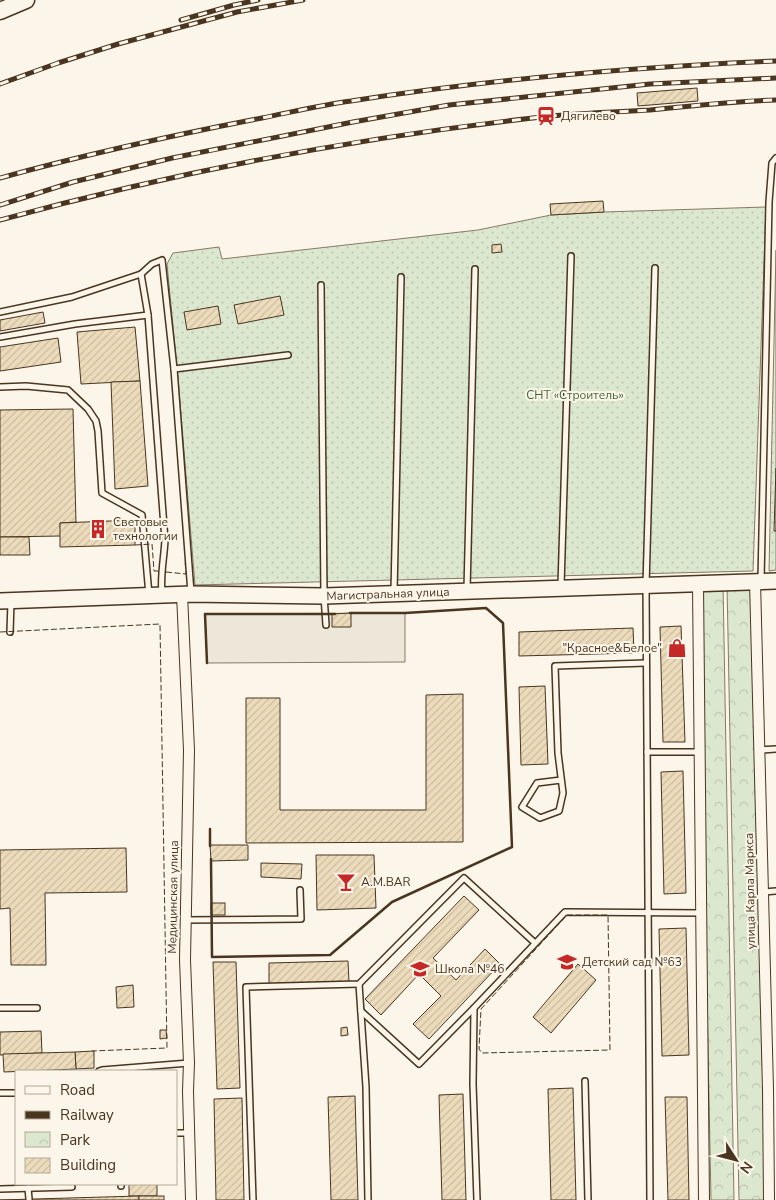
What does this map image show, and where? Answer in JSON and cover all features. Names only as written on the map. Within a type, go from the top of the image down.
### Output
[{"type":"main road","points":[[0,11],[26,0]]},
{"type":"street","name":"Магистральная улица","points":[[5,601],[187,594],[324,596],[764,581]]},
{"type":"street","name":"улица Карла Маркса","points":[[764,581],[760,750],[762,892],[772,1089],[769,1200]]},
{"type":"street","points":[[698,584],[704,1200]]},
{"type":"street","name":"Медицинская улица","points":[[187,594],[188,750],[185,960],[190,1062],[188,1091],[191,1200]]},
{"type":"lane","points":[[764,581],[770,202],[772,164],[776,158]]},
{"type":"lane","points":[[561,589],[570,256]]},
{"type":"lane","points":[[0,312],[72,297],[141,274],[152,264],[162,260],[174,369],[187,594]]},
{"type":"lane","points":[[650,1200],[646,586],[655,268]]},
{"type":"lane","points":[[467,591],[475,269]]},
{"type":"lane","points":[[141,274],[148,315],[164,540],[164,564],[156,595]]},
{"type":"lane","points":[[394,593],[401,276]]},
{"type":"lane","points":[[322,285],[324,596],[326,625]]},
{"type":"lane","points":[[0,337],[75,324],[148,315]]},
{"type":"lane","points":[[174,369],[288,355]]},
{"type":"lane","points":[[0,387],[26,386],[68,390],[88,409],[96,421],[98,431],[102,493],[142,515],[156,595]]},
{"type":"lane","points":[[5,601],[10,632]]},
{"type":"lane","points":[[561,780],[537,783],[522,806],[540,818],[559,811],[563,793],[558,753],[555,666],[646,662]]},
{"type":"lane","points":[[760,750],[776,749]]},
{"type":"lane","points":[[647,752],[699,752]]},
{"type":"lane","points":[[253,1200],[246,987],[359,984],[464,878],[536,943]]},
{"type":"lane","points":[[185,920],[301,919],[300,890]]},
{"type":"lane","points":[[762,892],[776,891]]},
{"type":"lane","points":[[361,1011],[419,1064],[565,912],[701,912]]},
{"type":"lane","points":[[359,984],[366,1086],[368,1200]]},
{"type":"lane","points":[[0,1008],[37,1008]]},
{"type":"lane","points":[[474,1008],[473,1084],[477,1200]]},
{"type":"lane","points":[[102,1070],[190,1062]]},
{"type":"lane","points":[[584,1081],[588,1200]]},
{"type":"lane","points":[[0,1093],[15,1093]]},
{"type":"lane","points":[[178,1134],[190,1133]]},
{"type":"lane","points":[[0,1189],[72,1187]]},
{"type":"lane","points":[[28,1188],[29,1199]]},
{"type":"green space","name":"СНТ «Строитель»","points":[[766,207],[753,571],[195,585],[167,264],[173,253],[219,247],[222,259],[478,230],[551,215]]},
{"type":"green space","points":[[776,250],[776,570],[769,571]]},
{"type":"green space","points":[[723,584],[734,1200],[711,1200],[699,585]]},
{"type":"green space","points":[[727,584],[753,584],[765,1200],[739,1200]]},
{"type":"shaded area","points":[[405,613],[405,662],[207,663],[205,614]]},
{"type":"building","points":[[697,88],[698,101],[638,106],[637,93]]},
{"type":"building","points":[[603,201],[604,212],[551,215],[550,204]]},
{"type":"building","points":[[501,244],[502,252],[492,253],[492,245]]},
{"type":"building","points":[[280,296],[284,315],[238,324],[234,305]]},
{"type":"building","points":[[218,306],[221,324],[187,330],[184,312]]},
{"type":"building","points":[[43,312],[45,323],[0,331],[0,320]]},
{"type":"building","points":[[135,327],[140,381],[81,384],[77,332]]},
{"type":"building","points":[[58,338],[61,362],[0,371],[0,347]]},
{"type":"building","points":[[140,381],[148,486],[115,489],[111,382]]},
{"type":"building","points":[[73,409],[76,522],[60,523],[61,536],[0,537],[0,410]]},
{"type":"building","points":[[776,468],[776,531],[774,531]]},
{"type":"building","name":"Световые технологии","points":[[135,520],[135,545],[60,547],[60,523]]},
{"type":"building","points":[[0,537],[29,537],[30,555],[0,555]]},
{"type":"building","points":[[351,613],[351,627],[332,627],[332,614]]},
{"type":"building","points":[[681,626],[685,742],[663,742],[660,627]]},
{"type":"building","points":[[633,628],[634,653],[519,656],[519,632]]},
{"type":"building","points":[[545,686],[548,764],[521,765],[519,687]]},
{"type":"building","points":[[463,694],[463,842],[246,843],[246,698],[280,698],[280,810],[426,810],[426,695]]},
{"type":"building","points":[[683,771],[686,893],[664,894],[661,772]]},
{"type":"building","points":[[210,845],[248,845],[248,860],[211,861]]},
{"type":"building","points":[[126,848],[127,892],[45,893],[46,965],[11,965],[10,908],[0,909],[0,850]]},
{"type":"building","name":"А.М.BAR","points":[[316,855],[374,855],[376,908],[317,910]]},
{"type":"building","points":[[261,863],[302,864],[301,879],[261,877]]},
{"type":"building","name":"Школа №46","points":[[464,896],[479,910],[433,958],[456,980],[485,949],[500,964],[429,1039],[413,1024],[441,996],[419,974],[381,1015],[365,999]]},
{"type":"building","points":[[211,903],[225,903],[225,915],[211,915]]},
{"type":"building","points":[[686,928],[689,1055],[662,1056],[659,929]]},
{"type":"building","points":[[348,961],[349,982],[269,984],[269,963]]},
{"type":"building","points":[[213,962],[236,962],[240,1088],[217,1089]]},
{"type":"building","points":[[578,964],[596,980],[551,1033],[533,1017]]},
{"type":"building","points":[[133,985],[134,1007],[117,1008],[116,987]]},
{"type":"building","points":[[347,1027],[348,1035],[341,1036],[341,1028]]},
{"type":"building","points":[[160,1030],[166,1030],[167,1038],[160,1039]]},
{"type":"building","points":[[41,1031],[42,1053],[0,1055],[0,1032]]},
{"type":"building","points":[[94,1051],[94,1068],[76,1069],[75,1052]]},
{"type":"building","points":[[75,1052],[76,1069],[15,1070],[15,1072],[4,1072],[3,1054]]},
{"type":"building","points":[[573,1088],[576,1200],[551,1200],[548,1089]]},
{"type":"building","points":[[463,1094],[466,1200],[442,1200],[439,1095]]},
{"type":"building","points":[[355,1096],[358,1200],[331,1200],[328,1097]]},
{"type":"building","points":[[665,1097],[687,1097],[689,1200],[668,1200]]},
{"type":"building","points":[[242,1098],[244,1200],[216,1200],[214,1099]]},
{"type":"building","points":[[129,1185],[157,1185],[157,1196],[129,1196]]},
{"type":"building","points":[[139,1196],[139,1200],[0,1200]]},
{"type":"building","points":[[139,1196],[164,1196],[164,1200],[139,1200]]},
{"type":"railway","points":[[181,20],[258,0]]},
{"type":"railway","points":[[0,84],[118,44],[237,12],[303,0]]},
{"type":"railway","points":[[0,178],[131,145],[196,131],[306,109],[404,93],[563,75],[776,61]]},
{"type":"railway","points":[[0,205],[73,182],[172,158],[449,105],[650,84],[776,78]]},
{"type":"railway","points":[[0,220],[68,202],[204,171],[273,157],[412,134],[551,116],[776,100]]},
{"type":"fence","points":[[135,545],[152,544],[154,571],[159,571]]},
{"type":"fence","points":[[166,572],[186,574],[185,560]]},
{"type":"fence","points":[[0,632],[160,624],[167,1048],[92,1051]]},
{"type":"fence","points":[[567,915],[608,915],[610,1050],[482,1053],[479,1049],[481,1009],[567,915]]},
{"type":"wall","points":[[211,859],[212,957],[330,955],[392,902],[512,847],[503,623],[486,608],[405,613],[350,613]]},
{"type":"wall","points":[[207,663],[205,614],[335,614]]},
{"type":"wall","points":[[210,829],[210,846]]},
{"type":"place","name":"Дягилево","points":[[546,116]]},
{"type":"place","name":"Световые технологии","points":[[98,529]]},
{"type":"place","name":"\"Красное&Белое\"","points":[[677,648]]},
{"type":"place","name":"А.М.BAR","points":[[346,882]]},
{"type":"place","name":"Детский сад №63","points":[[567,962]]},
{"type":"place","name":"Школа №46","points":[[420,969]]}]
